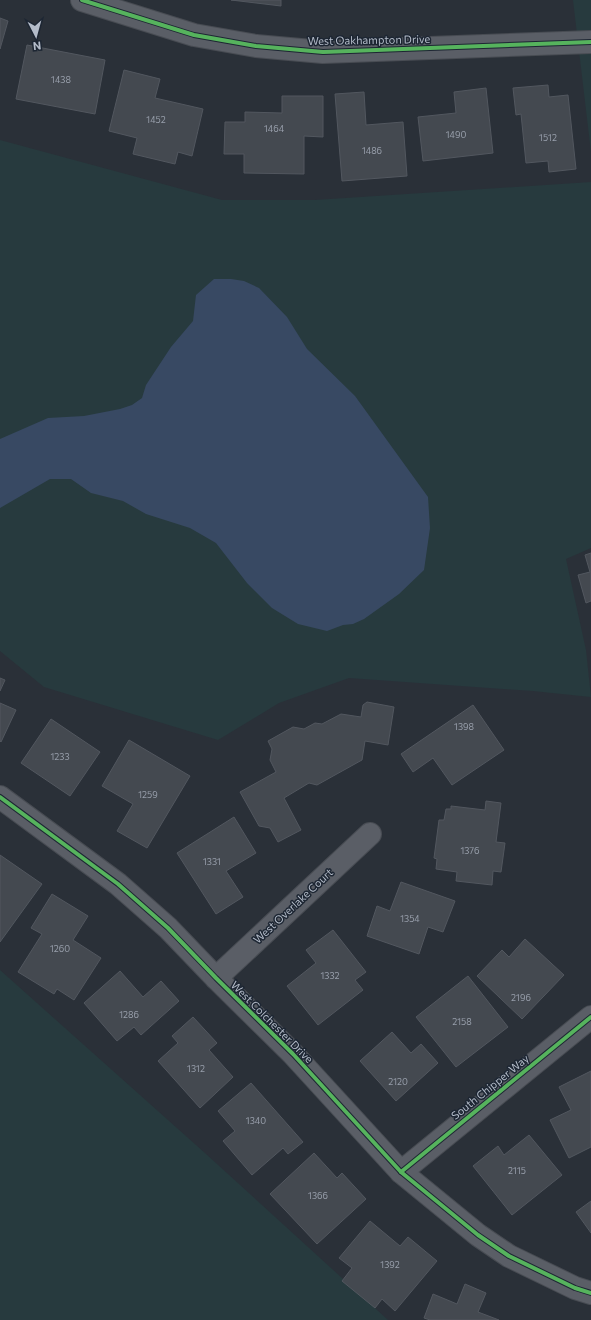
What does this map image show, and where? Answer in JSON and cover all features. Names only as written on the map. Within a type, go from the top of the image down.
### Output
[{"type":"street","name":"West Oakhampton Drive","points":[[82,0],[194,35],[256,46],[323,52],[591,42]]},
{"type":"street","name":"West Colchester Drive","points":[[0,797],[118,884],[168,928],[293,1054],[401,1172],[478,1235],[509,1256],[574,1288],[591,1293]]},
{"type":"street","name":"West Overlake Court","points":[[216,978],[370,834]]},
{"type":"street","name":"South Chipper Way","points":[[401,1172],[591,1017]]},
{"type":"green space","points":[[573,0],[591,0],[591,152]]},
{"type":"green space","points":[[0,140],[222,200],[315,200],[591,182],[591,548],[566,559],[586,650],[591,697],[533,691],[349,678],[279,703],[218,740],[44,687],[0,651]]},
{"type":"green space","points":[[0,970],[206,1154],[388,1320],[0,1320]]},
{"type":"water","points":[[214,279],[244,281],[259,288],[287,317],[307,349],[355,396],[428,497],[430,528],[424,570],[399,594],[364,619],[353,624],[343,625],[327,631],[298,624],[272,608],[247,583],[216,543],[190,528],[146,514],[123,501],[91,493],[71,479],[50,479],[0,508],[0,439],[48,418],[84,416],[120,409],[132,405],[142,398],[146,385],[171,347],[193,321],[196,295]]},
{"type":"building","points":[[231,0],[281,0],[281,6]]},
{"type":"building","points":[[0,18],[8,21],[0,49]]},
{"type":"building","points":[[27,45],[105,60],[95,114],[16,99]]},
{"type":"building","points":[[124,70],[160,79],[155,98],[203,109],[192,156],[178,152],[175,164],[133,154],[137,138],[109,131]]},
{"type":"building","points":[[548,85],[549,97],[568,95],[576,169],[549,172],[548,161],[526,163],[521,114],[516,115],[513,88]]},
{"type":"building","points":[[486,88],[493,153],[423,161],[418,117],[456,113],[454,92]]},
{"type":"building","points":[[364,92],[366,125],[403,122],[407,176],[342,181],[335,94]]},
{"type":"building","points":[[282,96],[323,96],[323,137],[304,136],[304,174],[244,173],[244,154],[224,154],[225,122],[245,122],[245,112],[282,113]]},
{"type":"building","points":[[591,553],[591,601],[586,603],[578,575],[590,572],[585,555]]},
{"type":"building","points":[[0,678],[5,680],[0,691]]},
{"type":"building","points":[[367,702],[394,707],[388,745],[365,741],[362,760],[317,785],[309,783],[284,798],[301,830],[278,842],[270,828],[259,826],[240,792],[276,772],[270,760],[272,749],[268,741],[293,727],[304,729],[315,723],[322,724],[341,714],[361,717],[363,705]]},
{"type":"building","points":[[0,703],[16,710],[1,742],[0,741]]},
{"type":"building","points":[[473,705],[504,750],[452,785],[433,758],[413,772],[401,754]]},
{"type":"building","points":[[51,719],[100,752],[70,796],[21,763]]},
{"type":"building","points":[[129,740],[190,776],[147,848],[117,831],[133,804],[102,786]]},
{"type":"building","points":[[486,801],[501,803],[496,842],[505,843],[501,872],[493,871],[492,885],[456,881],[457,872],[436,869],[437,859],[434,858],[439,820],[444,820],[446,809],[451,809],[451,806],[485,810]]},
{"type":"building","points":[[234,817],[256,853],[226,871],[243,897],[216,914],[177,853]]},
{"type":"building","points":[[0,855],[42,884],[0,942]]},
{"type":"building","points":[[401,882],[455,901],[443,932],[428,927],[419,954],[367,936],[377,906],[390,911]]},
{"type":"building","points":[[52,894],[88,916],[73,940],[101,958],[74,1000],[57,989],[54,994],[18,972],[42,934],[31,928]]},
{"type":"building","points":[[333,930],[366,972],[355,980],[363,990],[318,1025],[287,986],[316,963],[306,950]]},
{"type":"building","points":[[525,939],[564,975],[522,1019],[477,976],[502,950],[509,957]]},
{"type":"building","points":[[120,971],[143,997],[161,981],[179,1001],[141,1035],[134,1027],[117,1041],[84,1003]]},
{"type":"building","points":[[468,976],[508,1027],[456,1067],[416,1017]]},
{"type":"building","points":[[193,1017],[217,1043],[209,1050],[233,1077],[200,1108],[158,1061],[178,1043],[172,1036]]},
{"type":"building","points":[[392,1032],[411,1053],[421,1044],[438,1063],[396,1101],[360,1061]]},
{"type":"building","points":[[591,1071],[591,1147],[569,1158],[550,1120],[571,1110],[559,1087]]},
{"type":"building","points":[[251,1083],[303,1142],[288,1154],[283,1148],[252,1175],[223,1141],[235,1131],[218,1111]]},
{"type":"building","points":[[529,1135],[562,1175],[512,1215],[473,1166],[498,1146],[504,1155]]},
{"type":"building","points":[[314,1153],[337,1178],[342,1173],[366,1199],[317,1244],[270,1194]]},
{"type":"building","points":[[591,1201],[591,1233],[576,1212]]},
{"type":"building","points":[[370,1221],[400,1246],[408,1237],[437,1261],[395,1311],[382,1299],[375,1308],[342,1281],[352,1268],[339,1258]]},
{"type":"building","points":[[465,1284],[486,1293],[478,1312],[499,1320],[430,1320],[424,1318],[433,1294],[457,1304]]},
{"type":"cycle path","points":[[82,0],[194,35],[256,46],[323,52],[591,42]]},
{"type":"cycle path","points":[[0,797],[118,884],[168,928],[293,1054],[401,1172],[478,1235],[509,1256],[575,1288],[591,1293]]},
{"type":"cycle path","points":[[401,1172],[591,1017]]}]
